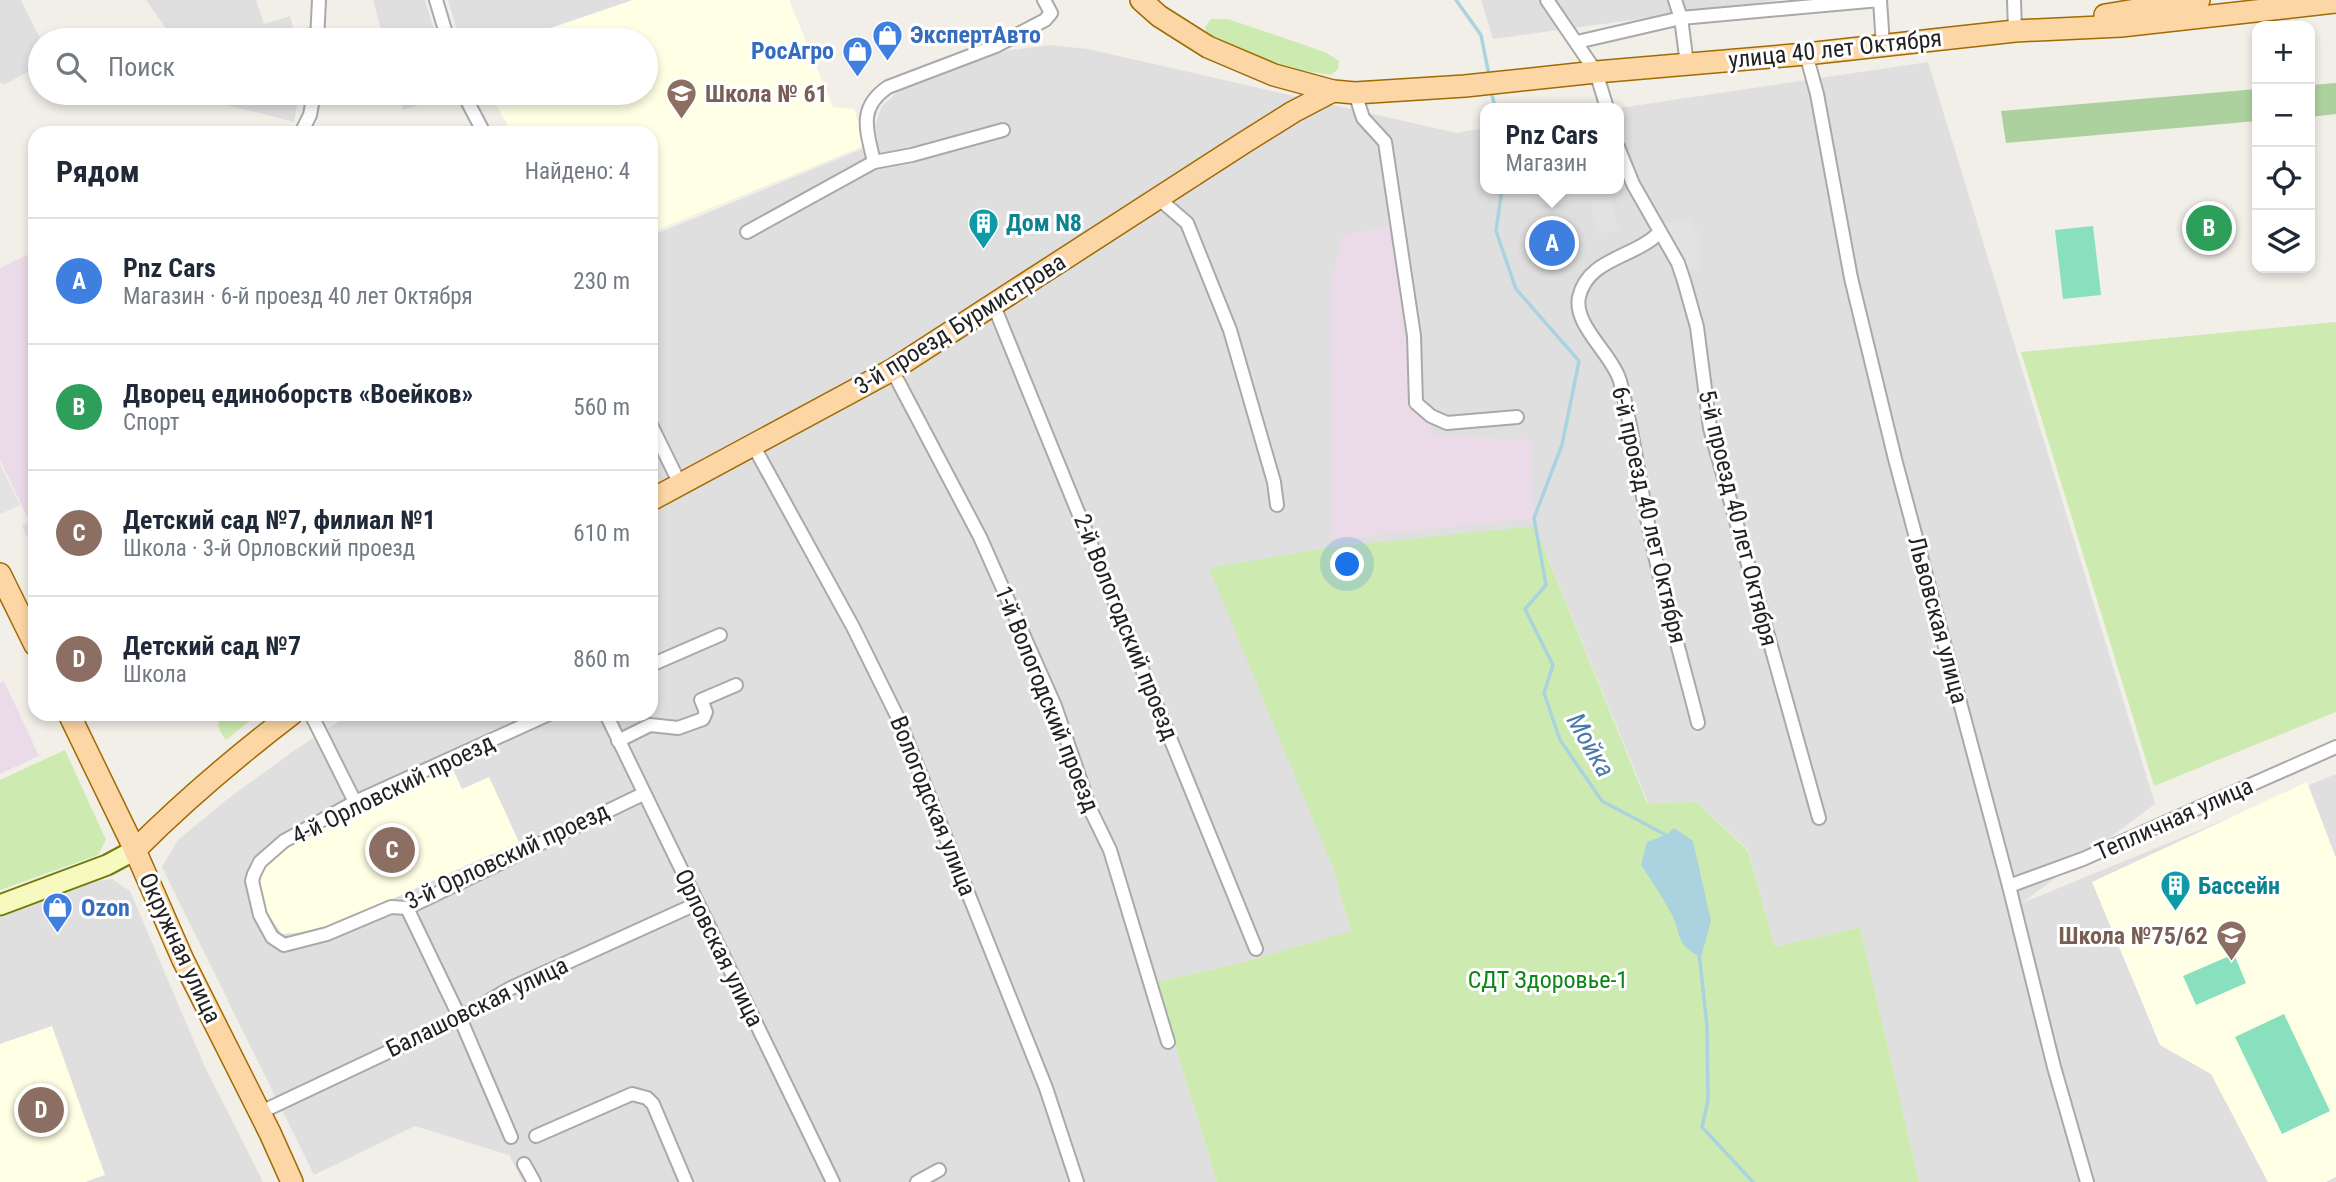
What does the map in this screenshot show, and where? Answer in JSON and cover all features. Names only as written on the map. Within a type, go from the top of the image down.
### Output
[{"type":"main road","name":"улица 40 лет Октября","points":[[1141,0],[1159,16],[1208,47],[1275,75],[1334,91],[1355,93],[1465,86],[1806,54],[2045,28],[2121,26],[2336,2]]},
{"type":"main road","points":[[2045,28],[2120,12],[2199,0]]},
{"type":"main road","name":"3-й проезд Бурмистрова","points":[[658,496],[892,370],[1293,112],[1334,91]]},
{"type":"main road","points":[[0,574],[28,631]]},
{"type":"main road","name":"Окружная улица","points":[[72,721],[135,850],[183,960],[292,1182]]},
{"type":"main road","points":[[0,905],[107,866],[135,850],[220,773],[283,721]]},
{"type":"street","points":[[318,28],[319,0]]},
{"type":"street","points":[[436,0],[444,28]]},
{"type":"street","points":[[874,162],[866,119],[877,96],[888,87],[996,46],[1045,20],[1051,13],[1044,0]]},
{"type":"street","points":[[1547,0],[1596,72],[1605,103]]},
{"type":"street","points":[[1675,0],[1682,18],[1687,64]]},
{"type":"street","points":[[1577,42],[1682,18],[1880,0],[1883,46]]},
{"type":"street","points":[[2014,0],[2015,31]]},
{"type":"street","name":"Львовская улица","points":[[1806,54],[1818,94],[1852,278],[1892,446],[2009,886],[2054,1067],[2087,1182]]},
{"type":"street","points":[[1355,93],[1363,118],[1385,142],[1414,336],[1416,403],[1431,416],[1447,423],[1517,417]]},
{"type":"street","points":[[304,126],[312,105]]},
{"type":"street","points":[[469,105],[480,126]]},
{"type":"street","points":[[747,232],[874,162],[912,155],[1003,130]]},
{"type":"street","name":"5-й проезд 40 лет Октября","points":[[1624,160],[1633,184],[1678,263],[1695,319],[1710,428],[1819,818]]},
{"type":"street","points":[[1158,198],[1187,223],[1230,330],[1274,482],[1277,505]]},
{"type":"street","name":"6-й проезд 40 лет Октября","points":[[1659,233],[1640,249],[1610,261],[1593,273],[1582,287],[1578,304],[1580,316],[1614,366],[1620,383],[1636,452],[1652,543],[1698,723]]},
{"type":"street","name":"2-й Вологодский проезд","points":[[994,306],[1256,949]]},
{"type":"street","name":"1-й Вологодский проезд","points":[[892,370],[980,537],[1055,706],[1091,811],[1110,850],[1168,1042]]},
{"type":"street","points":[[658,439],[680,484]]},
{"type":"street","name":"Вологодская улица","points":[[753,445],[853,626],[898,718],[1046,1088],[1077,1182]]},
{"type":"street","points":[[658,662],[720,635]]},
{"type":"street","points":[[618,741],[650,725],[678,728],[703,719],[706,712],[701,700],[736,685]]},
{"type":"street","points":[[314,721],[355,802]]},
{"type":"street","name":"4-й Орловский проезд","points":[[292,944],[284,945],[272,937],[260,915],[253,881],[260,862],[284,841],[355,802],[534,721]]},
{"type":"street","name":"Орловская улица","points":[[609,721],[833,1182]]},
{"type":"street","name":"Тепличная улица","points":[[2009,886],[2083,859],[2336,747]]},
{"type":"street","name":"3-й Орловский проезд","points":[[292,944],[327,934],[391,907],[407,908],[643,794]]},
{"type":"street","name":"Балашовская улица","points":[[259,1113],[460,1018],[511,988],[696,904]]},
{"type":"street","points":[[407,908],[460,1018],[512,1137]]},
{"type":"street","points":[[536,1136],[632,1094],[640,1095],[653,1104],[686,1182]]},
{"type":"street","points":[[524,1164],[534,1182]]},
{"type":"street","points":[[917,1182],[939,1170]]},
{"type":"shaded area","points":[[0,0],[21,0],[35,28],[28,28],[28,72],[3,85],[0,82]]},
{"type":"shaded area","points":[[146,0],[256,0],[264,24],[290,16],[293,28],[166,28]]},
{"type":"shaded area","points":[[373,0],[425,0],[433,28],[381,28]]},
{"type":"shaded area","points":[[448,0],[633,0],[552,28],[456,28]]},
{"type":"shaded area","name":"Школа № 61","points":[[633,0],[789,0],[833,107],[854,109],[866,145],[658,230],[658,126],[508,126],[496,105],[658,105],[658,28],[551,28]]},
{"type":"shaded area","points":[[1481,0],[1779,0],[1493,39]]},
{"type":"shaded area","points":[[1050,45],[1088,49],[1456,133],[1480,129],[1480,194],[1624,194],[1624,107],[1928,62],[2155,804],[2022,903],[2336,774],[2336,1182],[1919,1182],[1860,927],[1775,947],[1748,850],[1697,802],[1648,803],[1535,526],[1333,868],[1351,932],[1244,962],[1156,982],[1217,1182],[523,1182],[509,1155],[415,1126],[314,1175],[162,867],[178,840],[225,801],[339,721],[658,721],[658,233],[867,147],[878,140],[875,125],[882,106],[904,86],[988,53]]},
{"type":"shaded area","points":[[227,105],[297,105],[294,122]]},
{"type":"shaded area","points":[[402,105],[419,105],[403,110]]},
{"type":"shaded area","points":[[1545,194],[1611,194],[1618,231],[1598,234],[1590,200],[1545,200]]},
{"type":"shaded area","points":[[1691,219],[1692,230],[1699,229],[1701,270],[1684,272],[1657,224]]},
{"type":"shaded area","points":[[1394,226],[1404,332],[1433,435],[1531,440],[1534,518],[1331,540],[1330,290],[1343,235]]},
{"type":"shaded area","points":[[28,254],[28,519],[0,460],[0,268]]},
{"type":"shaded area","points":[[0,464],[20,505],[0,514]]},
{"type":"shaded area","points":[[28,522],[28,538],[22,526]]},
{"type":"shaded area","points":[[4,681],[39,756],[0,774],[0,683]]},
{"type":"shaded area","points":[[451,765],[462,789],[489,777],[519,842],[321,931],[282,934],[261,904],[260,881],[267,858],[358,808]]},
{"type":"shaded area","name":"Школа №75/62","points":[[2307,782],[2336,858],[2336,1177],[2326,1182],[2268,1182],[2211,1074],[2160,1045],[2092,882]]},
{"type":"shaded area","points":[[112,879],[130,891],[205,1067],[263,1182],[0,1182],[0,917],[97,881]]},
{"type":"shaded area","points":[[52,1026],[105,1175],[85,1182],[0,1182],[0,1044]]},
{"type":"green space","points":[[1211,19],[1228,19],[1325,52],[1339,61],[1338,69],[1331,75],[1259,61],[1207,34],[1205,27]]},
{"type":"green space","points":[[2336,83],[2336,114],[2315,116],[2315,85]]},
{"type":"green space","points":[[2252,89],[2252,121],[2006,143],[2001,111]]},
{"type":"green space","points":[[2093,226],[2101,295],[2063,299],[2055,230]]},
{"type":"green space","points":[[2336,322],[2336,712],[2154,786],[2021,352]]},
{"type":"green space","name":"СДТ Здоровье-1","points":[[1535,526],[1647,803],[1697,802],[1748,851],[1775,947],[1860,927],[1919,1182],[1217,1182],[1156,982],[1244,962],[1351,931],[1333,868],[1209,568],[1332,547]]},
{"type":"green space","points":[[218,721],[249,721],[226,740]]},
{"type":"green space","points":[[65,750],[106,840],[98,855],[0,890],[0,780]]},
{"type":"green space","points":[[2234,954],[2246,983],[2196,1005],[2183,976]]},
{"type":"green space","points":[[2284,1014],[2330,1111],[2282,1134],[2235,1037]]},
{"type":"water","points":[[1674,828],[1693,841],[1711,921],[1701,957],[1683,943],[1671,913],[1641,865],[1647,842],[1666,835]]},
{"type":"waterway","name":"Мойка","points":[[1456,0],[1481,35],[1489,75]]},
{"type":"waterway","name":"Мойка","points":[[1491,90],[1494,103]]},
{"type":"waterway","name":"Мойка","points":[[1501,194],[1496,231],[1516,289],[1579,361],[1562,445],[1534,518],[1546,585],[1525,609],[1553,665],[1544,693],[1560,740],[1602,801],[1666,835],[1667,838]]},
{"type":"waterway","name":"Мойка","points":[[1699,953],[1707,1026],[1708,1101],[1702,1127],[1753,1182]]},
{"type":"place","name":"ЭкспертАвто","points":[[887,62]]},
{"type":"place","name":"РосАгро","points":[[857,78]]},
{"type":"place","name":"Школа № 61","points":[[682,121]]},
{"type":"place","name":"Дворец единоборств «Воейков»","points":[[2209,228]]},
{"type":"place","name":"Pnz Cars","points":[[1552,243]]},
{"type":"place","name":"Дом N8","points":[[983,250]]},
{"type":"place","name":"Детский сад №7, филиал №1","points":[[392,850]]},
{"type":"place","name":"Бассейн","points":[[2175,913]]},
{"type":"place","name":"Ozon","points":[[58,935]]},
{"type":"place","name":"Школа №75/62","points":[[2231,963]]},
{"type":"place","name":"Детский сад №7","points":[[41,1110]]}]
